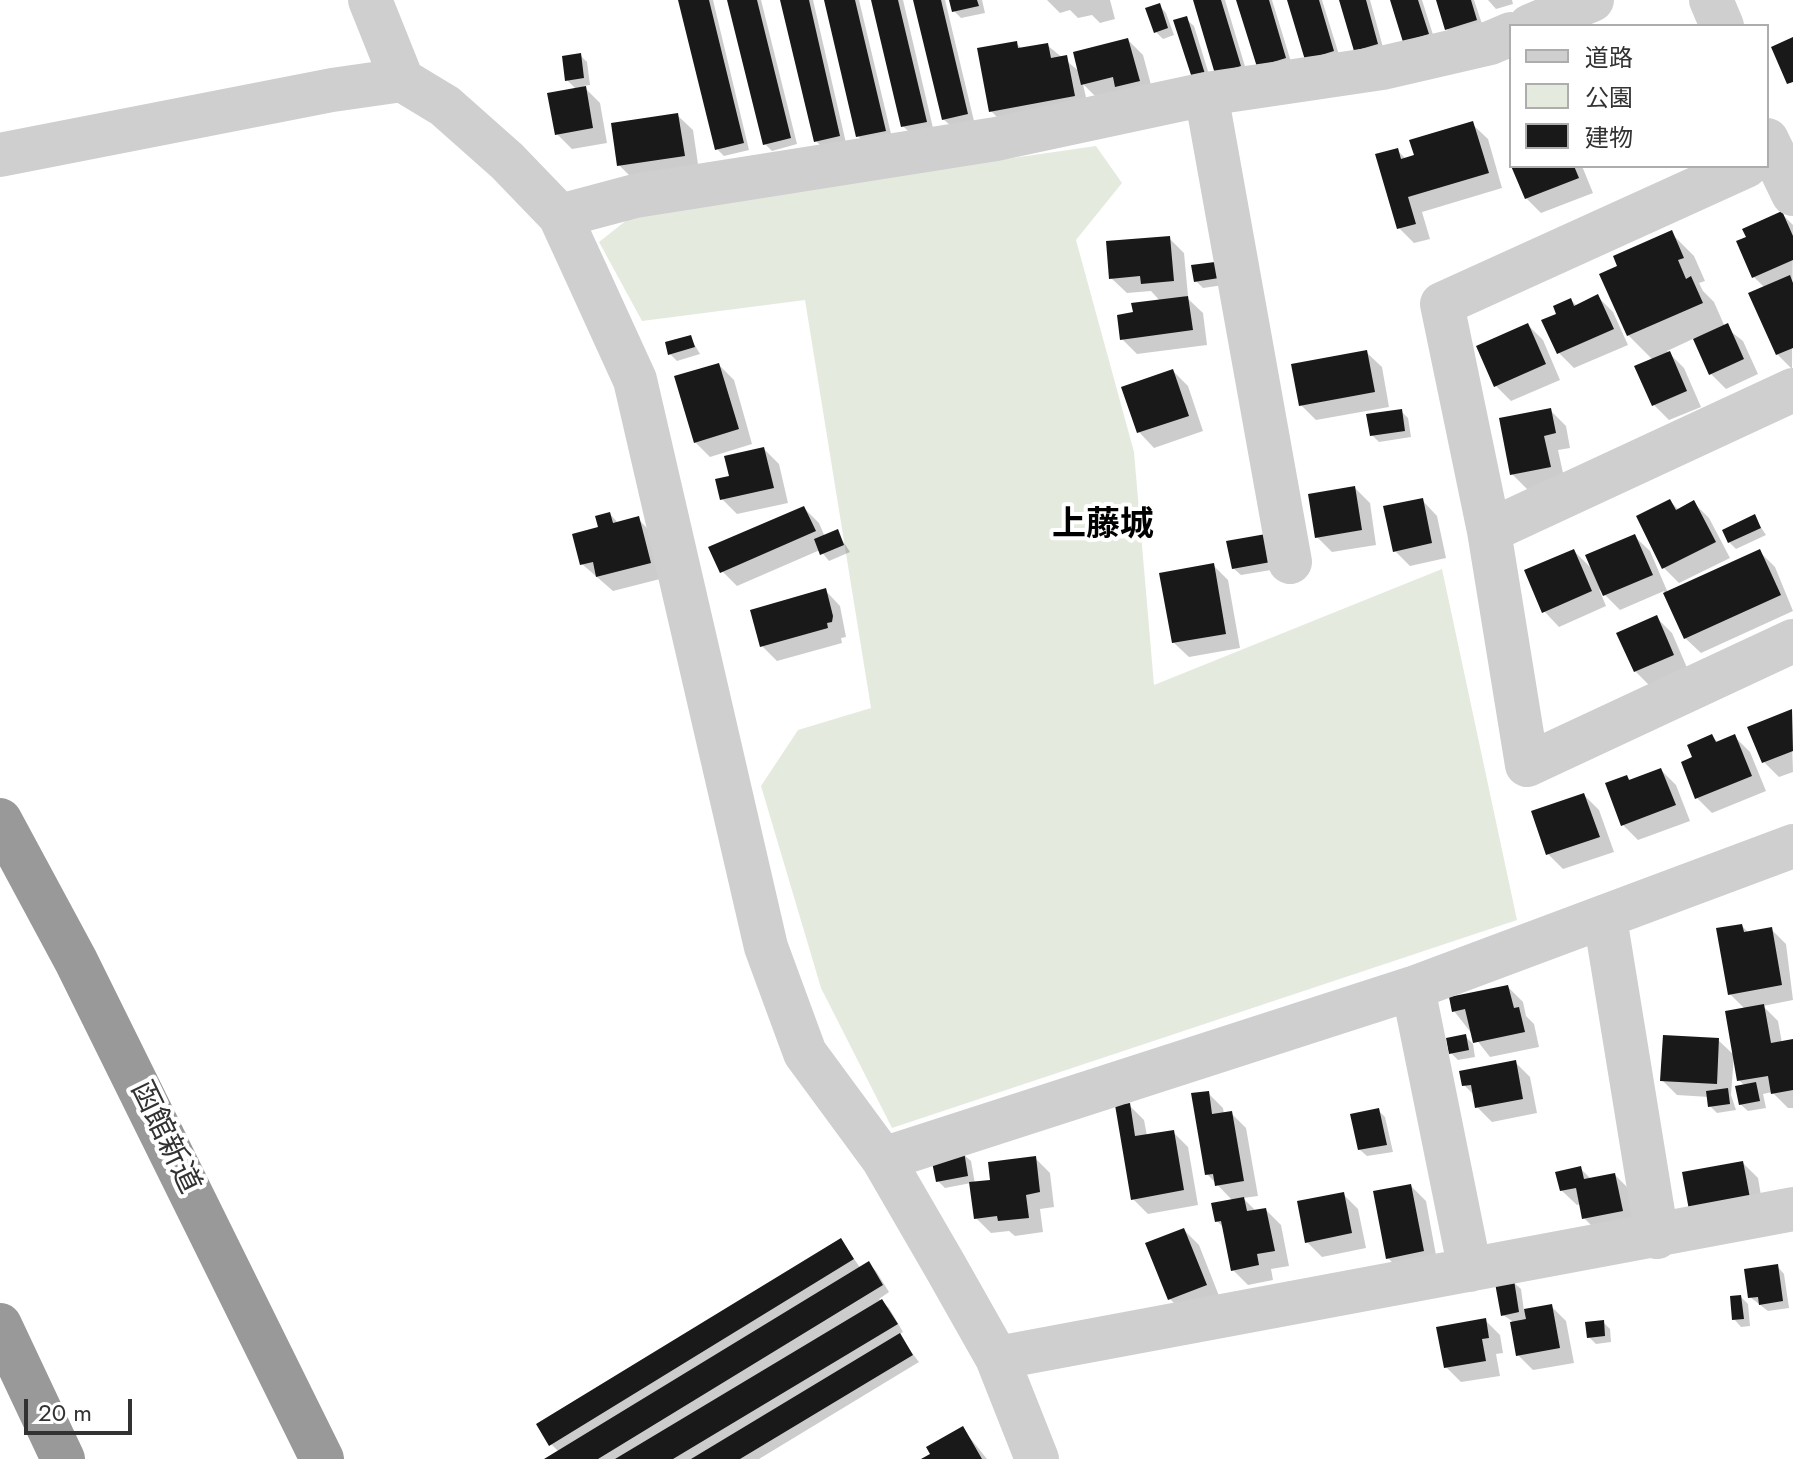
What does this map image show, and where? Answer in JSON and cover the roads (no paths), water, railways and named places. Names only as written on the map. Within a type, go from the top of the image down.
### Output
[{"type":"highway","name":"函館新道","points":[[0,820],[76,961],[322,1459]]},
{"type":"highway","points":[[0,1325],[63,1459]]},
{"type":"highway","points":[[0,1390],[30,1459]]},
{"type":"street","points":[[370,0],[402,80],[445,106],[507,161],[560,216],[635,380],[766,947],[805,1053],[883,1159],[997,1358],[1037,1459]]},
{"type":"street","points":[[1535,24],[1592,0]]},
{"type":"street","points":[[1711,0],[1721,24]]},
{"type":"street","points":[[560,216],[635,196],[996,139],[1206,94],[1382,68],[1490,43],[1509,35]]},
{"type":"street","points":[[0,155],[332,90],[402,80]]},
{"type":"street","points":[[1206,94],[1290,562]]},
{"type":"street","points":[[1769,162],[1793,194]]},
{"type":"street","points":[[1733,168],[1442,304],[1489,531],[1527,765],[1793,641]]},
{"type":"street","points":[[1489,531],[1793,390]]},
{"type":"street","points":[[883,1159],[1413,988],[1792,854]]},
{"type":"street","points":[[1605,918],[1657,1237]]},
{"type":"street","points":[[1413,988],[1470,1270]]},
{"type":"street","points":[[997,1358],[1657,1237],[1793,1209]]},
{"type":"district","name":"上藤城","points":[[1103,527]]}]
